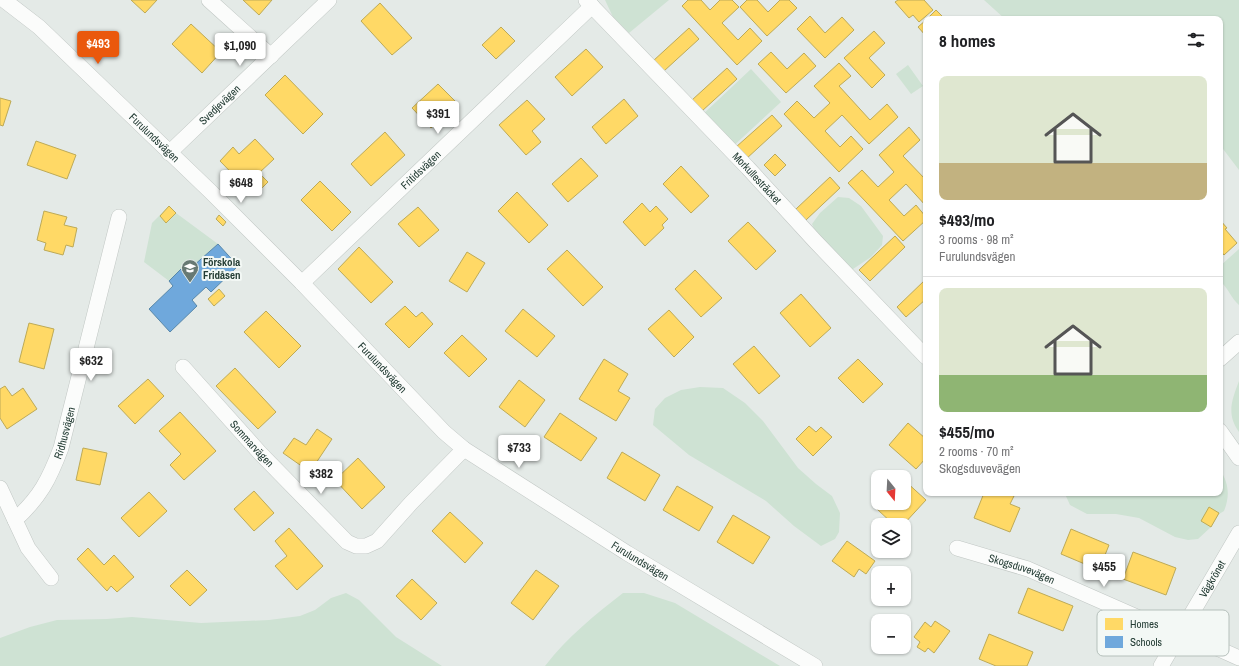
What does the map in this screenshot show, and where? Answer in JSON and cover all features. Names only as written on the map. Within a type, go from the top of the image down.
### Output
[{"type":"street","name":"Furulundsvägen","points":[[4,0],[39,27],[211,192],[302,284],[444,432],[464,449],[614,546],[815,666]]},
{"type":"street","points":[[209,0],[271,56]]},
{"type":"street","name":"Svedjevägen","points":[[169,153],[329,0]]},
{"type":"street","name":"Fritidsvägen","points":[[302,284],[589,3]]},
{"type":"street","name":"Morkullesträcket","points":[[589,3],[748,168],[815,241],[923,354]]},
{"type":"street","name":"Ridhusvägen","points":[[15,520],[30,506],[41,492],[53,469],[60,448],[119,217]]},
{"type":"street","points":[[1223,356],[1239,342]]},
{"type":"street","name":"Sommarvägen","points":[[183,367],[260,453],[347,542],[356,546],[366,546],[377,541],[411,503],[464,449]]},
{"type":"street","points":[[1223,435],[1239,458]]},
{"type":"street","points":[[0,488],[28,548],[51,578]]},
{"type":"street","name":"Vägkrönet","points":[[1193,610],[1239,533]]},
{"type":"street","name":"Skogsduvevägen","points":[[957,548],[1028,569],[1121,610]]},
{"type":"street","name":"Skogsduvevägen","points":[[1229,654],[1239,658]]},
{"type":"street","name":"Vägkrönet","points":[[1161,666],[1166,656]]},
{"type":"green space","points":[[605,0],[669,0],[629,33],[613,17]]},
{"type":"green space","points":[[984,0],[1239,0],[1239,170],[1223,149],[1223,16],[1002,16]]},
{"type":"green space","points":[[908,65],[923,86],[911,94],[896,74]]},
{"type":"green space","points":[[751,69],[781,102],[730,149],[700,117]]},
{"type":"green space","points":[[838,197],[849,198],[861,206],[883,236],[882,245],[871,257],[850,271],[818,237],[812,224],[820,213]]},
{"type":"green space","points":[[169,206],[176,213],[218,244],[192,267],[187,263],[169,281],[144,262],[152,223]]},
{"type":"green space","points":[[1239,249],[1239,305],[1223,284],[1223,263]]},
{"type":"green space","points":[[1239,381],[1239,432],[1231,413],[1232,401]]},
{"type":"green space","points":[[700,387],[723,388],[745,403],[763,421],[798,468],[832,496],[840,513],[839,532],[835,539],[821,546],[794,526],[766,501],[689,455],[653,425],[655,409],[665,398],[681,390]]},
{"type":"green space","points":[[1223,475],[1228,490],[1224,511],[1219,514],[1211,527],[1198,539],[1188,540],[1175,537],[1139,518],[1116,514],[1087,514],[1070,505],[1066,496],[1223,496]]},
{"type":"green space","points":[[346,593],[359,600],[396,637],[442,666],[0,666],[0,638],[30,627],[57,620],[132,617],[201,623],[269,620],[300,616],[315,610],[331,598]]},
{"type":"green space","points":[[623,593],[644,593],[675,603],[780,666],[545,666],[572,636]]},
{"type":"building: Homes","points":[[131,0],[157,0],[145,13]]},
{"type":"building: Homes","points":[[243,0],[272,0],[259,15]]},
{"type":"building: Homes","points":[[688,0],[701,0],[710,10],[720,0],[732,0],[739,7],[722,23],[738,40],[750,28],[762,41],[737,65],[682,6]]},
{"type":"building: Homes","points":[[747,0],[757,0],[768,12],[780,0],[789,0],[797,8],[767,36],[740,7]]},
{"type":"building: Homes","points":[[898,0],[924,0],[933,10],[926,16],[923,16],[923,19],[919,22],[913,15],[909,18],[895,2]]},
{"type":"building: Homes","points":[[380,3],[412,38],[392,55],[361,21]]},
{"type":"building: Homes","points":[[936,10],[942,16],[930,16]]},
{"type":"building: Homes","points":[[810,16],[825,33],[842,17],[854,30],[825,58],[797,29]]},
{"type":"building: Homes","points":[[923,23],[923,33],[918,27]]},
{"type":"building: Homes","points":[[191,24],[221,52],[202,73],[172,44]]},
{"type":"building: Homes","points":[[501,27],[515,41],[496,59],[482,45]]},
{"type":"building: Homes","points":[[689,28],[699,39],[664,71],[653,61]]},
{"type":"building: Homes","points":[[874,31],[885,43],[869,58],[885,75],[872,88],[844,58]]},
{"type":"building: Homes","points":[[586,49],[603,67],[572,96],[555,77]]},
{"type":"building: Homes","points":[[771,52],[787,69],[804,53],[816,66],[786,93],[758,64]]},
{"type":"building: Homes","points":[[839,63],[851,76],[839,86],[870,120],[887,104],[898,117],[869,144],[842,115],[825,131],[840,147],[851,136],[863,149],[839,172],[784,114],[797,101],[814,118],[830,103],[814,86]]},
{"type":"building: Homes","points":[[727,68],[737,79],[702,111],[692,100]]},
{"type":"building: Homes","points":[[285,75],[323,114],[303,134],[265,95]]},
{"type":"building: Homes","points":[[438,84],[457,103],[431,128],[412,108]]},
{"type":"building: Homes","points":[[0,98],[11,101],[3,126],[0,125]]},
{"type":"building: Homes","points":[[624,99],[638,116],[606,144],[592,127]]},
{"type":"building: Homes","points":[[527,100],[545,119],[532,131],[541,142],[526,155],[499,125]]},
{"type":"building: Homes","points":[[772,115],[782,126],[746,159],[736,147]]},
{"type":"building: Homes","points":[[909,127],[920,140],[903,156],[923,177],[923,203],[906,184],[889,200],[904,216],[916,205],[923,213],[923,223],[903,241],[848,183],[862,170],[878,187],[894,172],[879,155]]},
{"type":"building: Homes","points":[[385,132],[405,155],[371,186],[351,164]]},
{"type":"building: Homes","points":[[255,139],[274,159],[259,173],[268,182],[254,196],[220,161],[233,147],[239,154]]},
{"type":"building: Homes","points":[[36,141],[76,155],[67,179],[27,165]]},
{"type":"building: Homes","points":[[775,154],[786,165],[775,176],[764,165]]},
{"type":"building: Homes","points":[[581,158],[598,176],[568,202],[552,184]]},
{"type":"building: Homes","points":[[681,166],[709,196],[691,213],[663,184]]},
{"type":"building: Homes","points":[[830,177],[840,188],[806,220],[796,209]]},
{"type":"building: Homes","points":[[320,181],[351,212],[332,231],[301,200]]},
{"type":"building: Homes","points":[[228,184],[235,191],[232,194],[225,187]]},
{"type":"building: Homes","points":[[517,192],[548,225],[529,243],[498,211]]},
{"type":"building: Homes","points":[[642,203],[650,212],[656,206],[668,219],[662,225],[664,228],[645,246],[623,222]]},
{"type":"building: Homes","points":[[169,206],[176,213],[166,223],[160,216]]},
{"type":"building: Homes","points":[[418,207],[439,230],[419,247],[398,224]]},
{"type":"building: Homes","points":[[44,211],[67,217],[64,225],[77,228],[73,247],[66,245],[63,255],[44,250],[46,243],[37,240]]},
{"type":"building: Homes","points":[[219,215],[226,222],[223,226],[216,219]]},
{"type":"building: Homes","points":[[748,222],[776,251],[756,270],[728,241]]},
{"type":"building: Homes","points":[[1223,223],[1227,228],[1225,229],[1237,243],[1224,255]]},
{"type":"building: Homes","points":[[895,236],[905,247],[870,281],[859,270]]},
{"type":"building: Homes","points":[[359,247],[393,282],[371,303],[338,269]]},
{"type":"building: Homes","points":[[567,250],[603,287],[583,306],[547,269]]},
{"type":"building: Homes","points":[[467,252],[485,263],[467,292],[449,281]]},
{"type":"building: Homes","points":[[695,270],[722,298],[701,317],[675,289]]},
{"type":"building: Homes","points":[[923,282],[923,302],[906,317],[897,307]]},
{"type":"building: Homes","points":[[219,289],[225,296],[214,306],[208,299]]},
{"type":"building: Homes","points":[[801,294],[831,328],[810,347],[780,313]]},
{"type":"building: Homes","points":[[405,306],[416,317],[422,312],[433,324],[409,348],[385,324]]},
{"type":"building: Homes","points":[[523,309],[555,336],[537,357],[505,331]]},
{"type":"building: Homes","points":[[669,310],[694,337],[674,357],[648,329]]},
{"type":"building: Homes","points":[[266,311],[301,346],[279,368],[244,332]]},
{"type":"building: Homes","points":[[29,323],[54,329],[44,369],[19,362]]},
{"type":"building: Homes","points":[[462,335],[487,359],[469,377],[444,353]]},
{"type":"building: Homes","points":[[754,346],[780,376],[759,394],[733,364]]},
{"type":"building: Homes","points":[[604,359],[628,374],[618,391],[630,398],[616,421],[579,399]]},
{"type":"building: Homes","points":[[858,359],[883,384],[863,403],[838,378]]},
{"type":"building: Homes","points":[[235,368],[276,412],[258,429],[216,386]]},
{"type":"building: Homes","points":[[148,379],[164,396],[135,424],[118,406]]},
{"type":"building: Homes","points":[[519,380],[545,400],[525,427],[499,407]]},
{"type":"building: Homes","points":[[5,386],[12,396],[23,388],[37,409],[7,429],[0,418],[0,389]]},
{"type":"building: Homes","points":[[180,412],[216,451],[184,480],[170,465],[181,454],[159,431]]},
{"type":"building: Homes","points":[[560,413],[597,438],[581,461],[544,437]]},
{"type":"building: Homes","points":[[908,423],[923,436],[923,461],[916,469],[889,445]]},
{"type":"building: Homes","points":[[809,426],[816,432],[821,427],[832,437],[813,456],[796,439]]},
{"type":"building: Homes","points":[[317,429],[332,439],[310,472],[283,453],[294,438],[306,445]]},
{"type":"building: Homes","points":[[83,448],[107,453],[100,485],[76,480]]},
{"type":"building: Homes","points":[[622,452],[660,475],[645,501],[607,478]]},
{"type":"building: Homes","points":[[358,458],[385,487],[362,509],[335,480]]},
{"type":"building: Homes","points":[[677,486],[713,507],[699,531],[663,510]]},
{"type":"building: Homes","points":[[911,486],[926,500],[909,518],[887,518],[878,510],[911,510]]},
{"type":"building: Homes","points":[[254,491],[274,513],[254,531],[234,509]]},
{"type":"building: Homes","points":[[149,492],[167,511],[139,537],[121,518]]},
{"type":"building: Homes","points":[[983,496],[1014,496],[1010,504],[1020,508],[1010,532],[974,518]]},
{"type":"building: Homes","points":[[1209,507],[1219,513],[1211,527],[1201,521]]},
{"type":"building: Homes","points":[[450,512],[483,543],[465,563],[432,531]]},
{"type":"building: Homes","points":[[733,515],[770,537],[753,564],[717,542]]},
{"type":"building: Homes","points":[[289,528],[323,566],[297,590],[275,566],[287,556],[275,541]]},
{"type":"building: Homes","points":[[1071,529],[1109,545],[1099,570],[1061,554]]},
{"type":"building: Homes","points":[[847,541],[875,561],[866,574],[859,569],[854,577],[832,561]]},
{"type":"building: Homes","points":[[88,548],[104,565],[114,555],[134,577],[117,592],[111,586],[107,591],[77,559]]},
{"type":"building: Homes","points":[[1133,552],[1176,568],[1166,595],[1123,579]]},
{"type":"building: Homes","points":[[187,570],[207,590],[190,606],[170,586]]},
{"type":"building: Homes","points":[[536,570],[559,586],[533,620],[511,603]]},
{"type":"building: Homes","points":[[412,579],[437,603],[421,620],[396,596]]},
{"type":"building: Homes","points":[[1028,588],[1073,606],[1063,631],[1018,613]]},
{"type":"building: Homes","points":[[935,621],[950,631],[934,653],[928,648],[925,652],[917,647],[920,642],[914,637],[925,622],[931,627]]},
{"type":"building: Homes","points":[[989,634],[1033,652],[1027,666],[996,666],[979,659]]},
{"type":"building: Schools","points":[[218,244],[238,266],[211,292],[206,287],[192,300],[197,306],[170,332],[149,309],[173,286],[169,281],[187,263],[192,267]]},
{"type":"place","name":"Förskola Fridåsen","points":[[190,283]]}]
